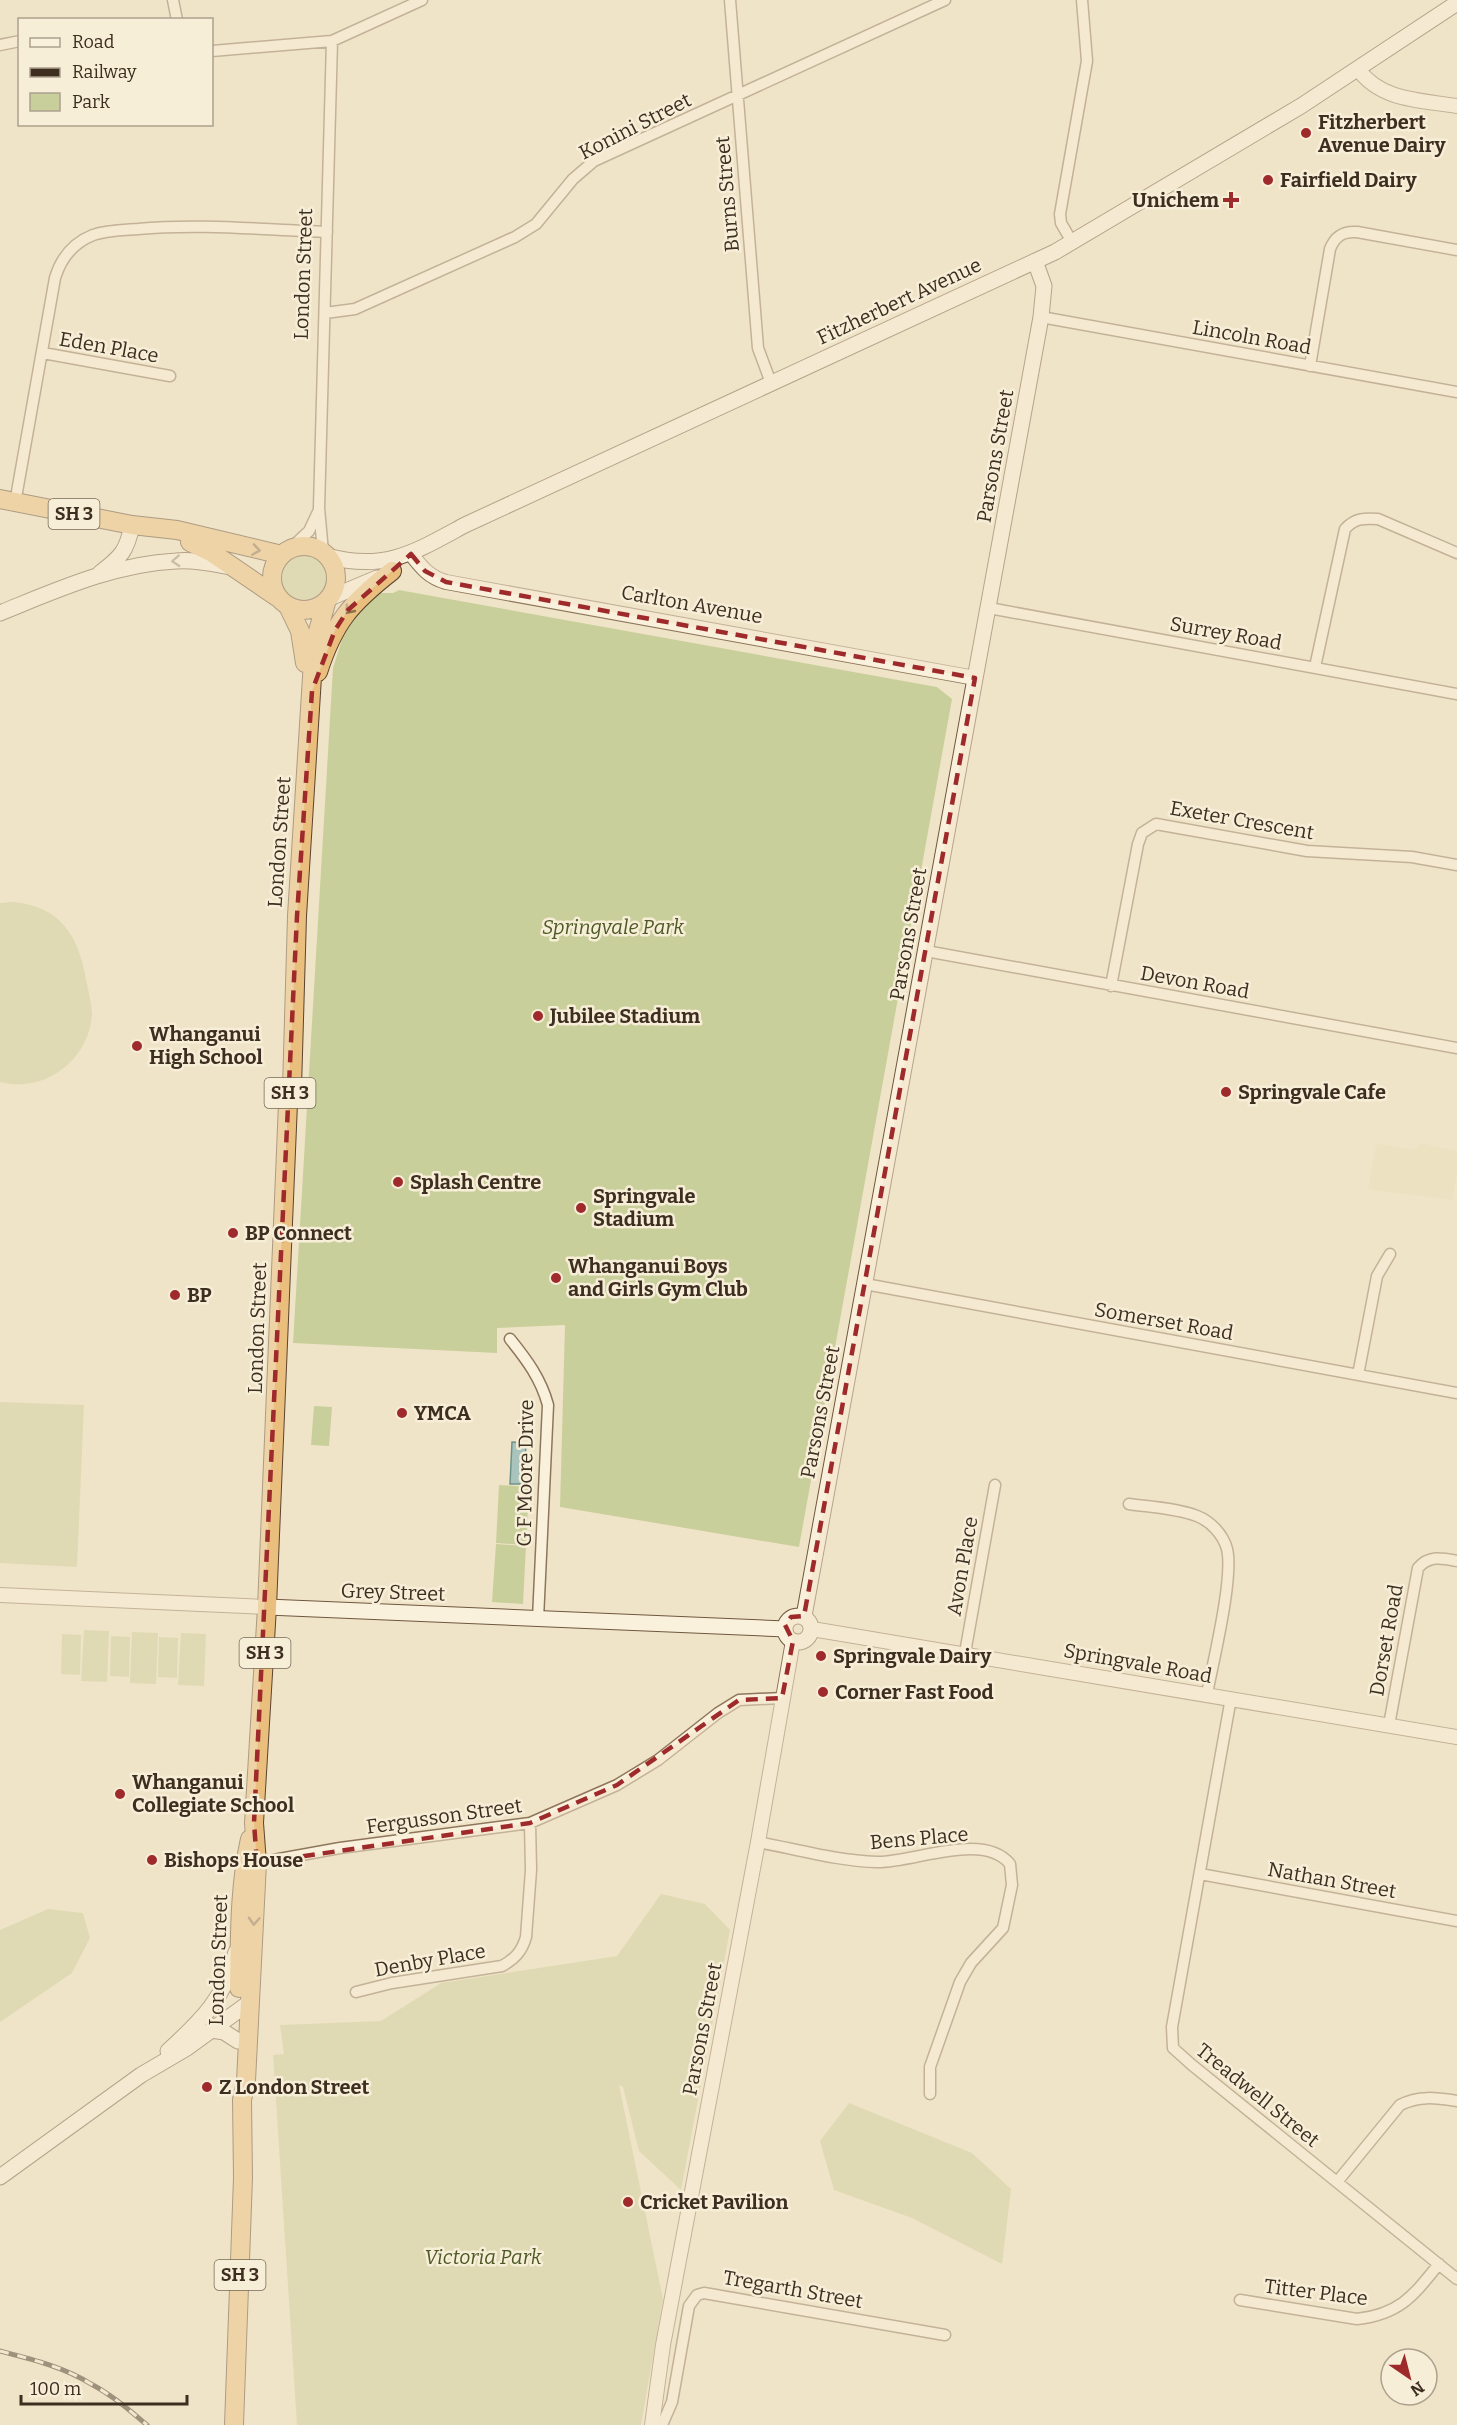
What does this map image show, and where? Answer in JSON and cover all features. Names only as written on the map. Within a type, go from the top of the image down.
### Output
[{"type":"highway","name":"SH 3","points":[[7,501],[132,525],[177,530],[286,552]]},
{"type":"highway","name":"SH 3","points":[[158,529],[173,537],[195,543],[284,602]]},
{"type":"highway","name":"SH 3","points":[[284,602],[274,590],[272,572],[286,552],[300,546],[311,547],[325,554],[335,570],[336,587],[329,600]]},
{"type":"highway","points":[[312,690],[325,652],[348,610],[392,571]]},
{"type":"highway","points":[[284,602],[298,609],[309,609],[329,600]]},
{"type":"highway","name":"London Street","points":[[234,2425],[243,2178],[242,2100],[238,2082],[238,2040],[244,2006],[257,1863],[254,1823],[267,1607],[288,1103],[293,1061],[297,916],[314,645],[329,600]]},
{"type":"highway","name":"London Street","points":[[284,602],[300,631],[304,660],[312,690]]},
{"type":"highway","name":"London Street","points":[[242,2100],[246,2080],[240,1921],[244,1863],[254,1823]]},
{"type":"main road","name":"Fitzherbert Avenue","points":[[325,554],[346,561],[368,563],[411,554],[465,525],[1035,261],[1072,242],[1301,106],[1457,3]]},
{"type":"main road","name":"Parsons Street","points":[[808,1623],[866,1284],[1041,317],[1044,286],[1035,261]]},
{"type":"main road","points":[[98,575],[121,557],[127,547],[132,525]]},
{"type":"main road","points":[[329,600],[392,571],[411,554]]},
{"type":"main road","points":[[0,613],[98,575],[175,561],[234,567]]},
{"type":"main road","name":"Grey Street","points":[[267,1607],[538,1619],[789,1635]]},
{"type":"main road","points":[[791,1617],[808,1623],[806,1640],[789,1635],[791,1617]]},
{"type":"main road","points":[[141,2075],[211,2008],[230,1971],[240,1921]]},
{"type":"main road","points":[[0,2177],[141,2075],[212,2030],[244,2006]]},
{"type":"main road","points":[[212,2030],[228,2033],[238,2040]]},
{"type":"street","points":[[173,0],[177,18]]},
{"type":"street","points":[[213,51],[332,41],[422,0]]},
{"type":"street","name":"Burns Street","points":[[730,0],[758,348],[771,383]]},
{"type":"street","name":"Konini Street","points":[[325,314],[355,309],[515,237],[536,224],[573,179],[594,161],[945,0]]},
{"type":"street","points":[[1072,242],[1061,223],[1060,214],[1087,60],[1082,0]]},
{"type":"street","points":[[0,45],[18,41]]},
{"type":"street","name":"London Street","points":[[325,554],[319,508],[332,41]]},
{"type":"street","points":[[1358,69],[1366,80],[1382,92],[1457,106]]},
{"type":"street","points":[[7,501],[43,353],[59,266],[73,247],[94,235],[186,226],[327,232]]},
{"type":"street","points":[[1310,366],[1330,249],[1336,238],[1344,232],[1357,232],[1457,250]]},
{"type":"street","name":"Lincoln Road","points":[[1041,317],[1457,392]]},
{"type":"street","name":"Eden Place","points":[[43,353],[170,376]]},
{"type":"street","name":"London Street","points":[[286,552],[309,531],[319,508]]},
{"type":"street","points":[[1315,667],[1345,529],[1352,521],[1365,518],[1378,519],[1457,553]]},
{"type":"street","name":"Carlton Avenue","points":[[411,554],[432,578],[446,582],[975,678]]},
{"type":"street","name":"Surrey Road","points":[[989,608],[1457,694]]},
{"type":"street","name":"Exeter Crescent","points":[[1111,986],[1138,844],[1142,832],[1156,824],[1307,851],[1412,857],[1457,865]]},
{"type":"street","name":"Devon Road","points":[[926,951],[1457,1048]]},
{"type":"street","points":[[1358,1375],[1377,1276],[1390,1254]]},
{"type":"street","name":"Somerset Road","points":[[866,1284],[1457,1393]]},
{"type":"street","name":"G F Moore Drive","points":[[510,1339],[543,1386],[548,1405],[538,1619]]},
{"type":"street","name":"Avon Place","points":[[965,1653],[995,1485]]},
{"type":"street","points":[[1129,1504],[1197,1516],[1220,1533],[1224,1541],[1228,1560],[1226,1587],[1208,1695]]},
{"type":"street","name":"Dorset Road","points":[[1389,1725],[1418,1568],[1432,1558],[1457,1561]]},
{"type":"street","name":"Grey Street","points":[[0,1595],[267,1607]]},
{"type":"street","name":"Springvale Road","points":[[808,1623],[965,1653],[1457,1737]]},
{"type":"street","name":"Parsons Street","points":[[652,2425],[663,2345],[758,1842],[782,1698],[789,1635]]},
{"type":"street","name":"Fergusson Street","points":[[257,1863],[340,1848],[530,1823],[617,1785],[658,1760],[718,1713],[739,1700],[782,1698]]},
{"type":"street","name":"Treadwell Street","points":[[1231,1698],[1172,2027],[1173,2048],[1457,2279]]},
{"type":"street","name":"Denby Place","points":[[356,1992],[392,1983],[502,1966],[517,1955],[526,1937],[531,1870],[530,1823]]},
{"type":"street","name":"Bens Place","points":[[758,1842],[875,1862],[899,1861],[942,1851],[967,1850],[999,1854],[1010,1864],[1012,1885],[1003,1928],[971,1962],[960,1982],[930,2067],[930,2094]]},
{"type":"street","name":"Nathan Street","points":[[1200,1874],[1457,1921]]},
{"type":"street","points":[[1337,2182],[1400,2105],[1426,2097],[1457,2101]]},
{"type":"street","name":"Titter Place","points":[[1240,2300],[1357,2319],[1374,2317],[1394,2310],[1413,2296],[1439,2264]]},
{"type":"street","name":"Tregarth Street","points":[[662,2425],[672,2402],[689,2306],[697,2295],[704,2293],[945,2335]]},
{"type":"highlighted area","points":[[411,554],[425,571],[446,582],[975,678],[804,1616],[791,1617],[785,1625],[793,1641],[782,1698],[739,1700],[617,1785],[530,1823],[257,1863],[254,1823],[297,916],[312,691],[335,630],[348,610]]},
{"type":"shaded area","points":[[1420,1143],[1457,1151],[1457,1173],[1452,1200],[1368,1189],[1376,1144],[1417,1150]]},
{"type":"green space","points":[[304,553],[322,560],[329,578],[322,596],[304,603],[286,596],[279,578],[286,560]]},
{"type":"green space","name":"Springvale Park","points":[[399,590],[937,687],[952,699],[799,1547],[560,1507],[565,1325],[497,1328],[497,1353],[293,1343],[333,668],[345,630],[378,593],[393,593]]},
{"type":"green space","points":[[14,902],[44,910],[65,926],[83,963],[92,1015],[83,1046],[61,1070],[33,1083],[16,1084],[0,1082],[0,903]]},
{"type":"green space","points":[[0,1402],[84,1405],[77,1567],[0,1563]]},
{"type":"green space","points":[[314,1406],[332,1407],[329,1446],[311,1445]]},
{"type":"green space","points":[[499,1485],[529,1487],[526,1545],[496,1543]]},
{"type":"green space","points":[[496,1544],[526,1546],[523,1604],[492,1602]]},
{"type":"green space","points":[[84,1630],[109,1631],[107,1682],[81,1681]]},
{"type":"green space","points":[[132,1632],[158,1633],[156,1684],[130,1683]]},
{"type":"green space","points":[[181,1633],[206,1634],[204,1686],[178,1685]]},
{"type":"green space","points":[[62,1634],[81,1635],[80,1675],[61,1674]]},
{"type":"green space","points":[[111,1636],[130,1637],[129,1677],[110,1676]]},
{"type":"green space","points":[[159,1637],[178,1638],[177,1678],[158,1677]]},
{"type":"green space","name":"Victoria Park","points":[[661,1894],[705,1904],[730,1930],[681,2190],[639,2151],[623,2087],[619,2085],[663,2299],[641,2425],[297,2425],[273,2055],[284,2054],[280,2025],[381,2021],[441,1983],[617,1956]]},
{"type":"green space","points":[[48,1909],[83,1913],[90,1938],[72,1973],[0,2022],[0,1930]]},
{"type":"green space","points":[[849,2103],[972,2153],[1011,2189],[1002,2264],[912,2218],[834,2190],[820,2141]]},
{"type":"water","points":[[512,1442],[526,1443],[524,1484],[510,1484]]},
{"type":"railway","points":[[0,2351],[47,2364],[81,2378],[99,2388],[147,2425]]},
{"type":"place","name":"Fitzherbert Avenue Dairy","points":[[1306,133]]},
{"type":"place","name":"Fairfield Dairy","points":[[1268,180]]},
{"type":"place","name":"Unichem","points":[[1231,200]]},
{"type":"place","name":"Jubilee Stadium","points":[[538,1016]]},
{"type":"place","name":"Whanganui High School","points":[[137,1046]]},
{"type":"place","name":"Springvale Cafe","points":[[1226,1092]]},
{"type":"place","name":"Splash Centre","points":[[398,1182]]},
{"type":"place","name":"Springvale Stadium","points":[[581,1208]]},
{"type":"place","name":"BP Connect","points":[[233,1233]]},
{"type":"place","name":"Whanganui Boys and Girls Gym Club","points":[[556,1278]]},
{"type":"place","name":"BP","points":[[175,1295]]},
{"type":"place","name":"YMCA","points":[[402,1413]]},
{"type":"place","name":"Springvale Dairy","points":[[821,1656]]},
{"type":"place","name":"Corner Fast Food","points":[[823,1692]]},
{"type":"place","name":"Whanganui Collegiate School","points":[[120,1794]]},
{"type":"place","name":"Bishops House","points":[[152,1860]]},
{"type":"place","name":"Z London Street","points":[[207,2087]]},
{"type":"place","name":"Cricket Pavilion","points":[[628,2202]]}]
